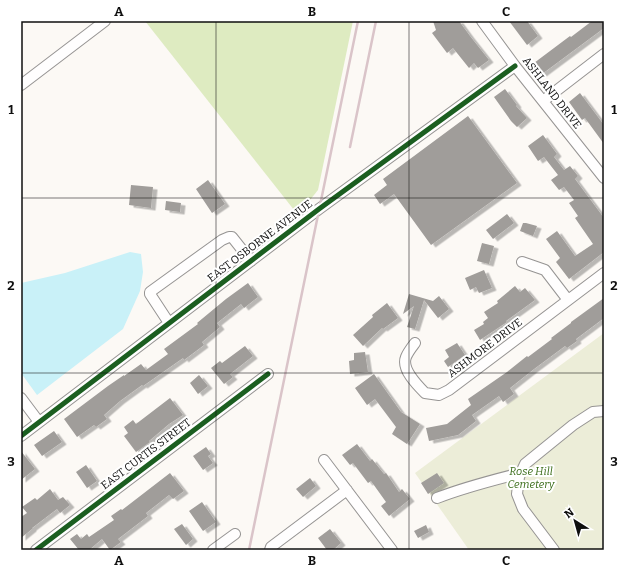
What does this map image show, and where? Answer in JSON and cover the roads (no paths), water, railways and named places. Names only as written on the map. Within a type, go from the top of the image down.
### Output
[{"type":"street","points":[[21,85],[105,21]]},
{"type":"street","name":"ASHLAND DRIVE","points":[[482,21],[515,66],[604,178]]},
{"type":"street","points":[[543,100],[604,54]]},
{"type":"street","name":"EAST OSBORNE AVENUE","points":[[21,436],[319,209],[515,66]]},
{"type":"street","points":[[169,323],[150,297],[150,292],[222,240],[229,237],[232,237],[251,261]]},
{"type":"street","points":[[522,262],[545,270],[568,300]]},
{"type":"street","name":"ASHMORE DRIVE","points":[[415,343],[405,358],[407,371],[415,383],[425,393],[439,395],[449,390],[604,273]]},
{"type":"street","name":"EAST CURTIS STREET","points":[[36,550],[268,374]]},
{"type":"street","points":[[21,398],[39,422]]},
{"type":"street","points":[[554,550],[523,509],[517,494],[519,477],[525,464],[573,425],[592,412],[604,412]]},
{"type":"street","points":[[324,460],[392,550]]},
{"type":"street","points":[[438,498],[490,480],[521,473]]},
{"type":"street","points":[[271,549],[347,490]]},
{"type":"street","points":[[213,550],[235,534]]},
{"type":"water","points":[[130,252],[141,254],[143,272],[140,291],[123,329],[37,395],[21,373],[21,283],[65,273]]},
{"type":"railway","points":[[249,550],[358,21]]},
{"type":"railway","points":[[350,147],[376,21]]},
{"type":"park label","name":"Rose Hill Cemetery","points":[[531,477]]}]
